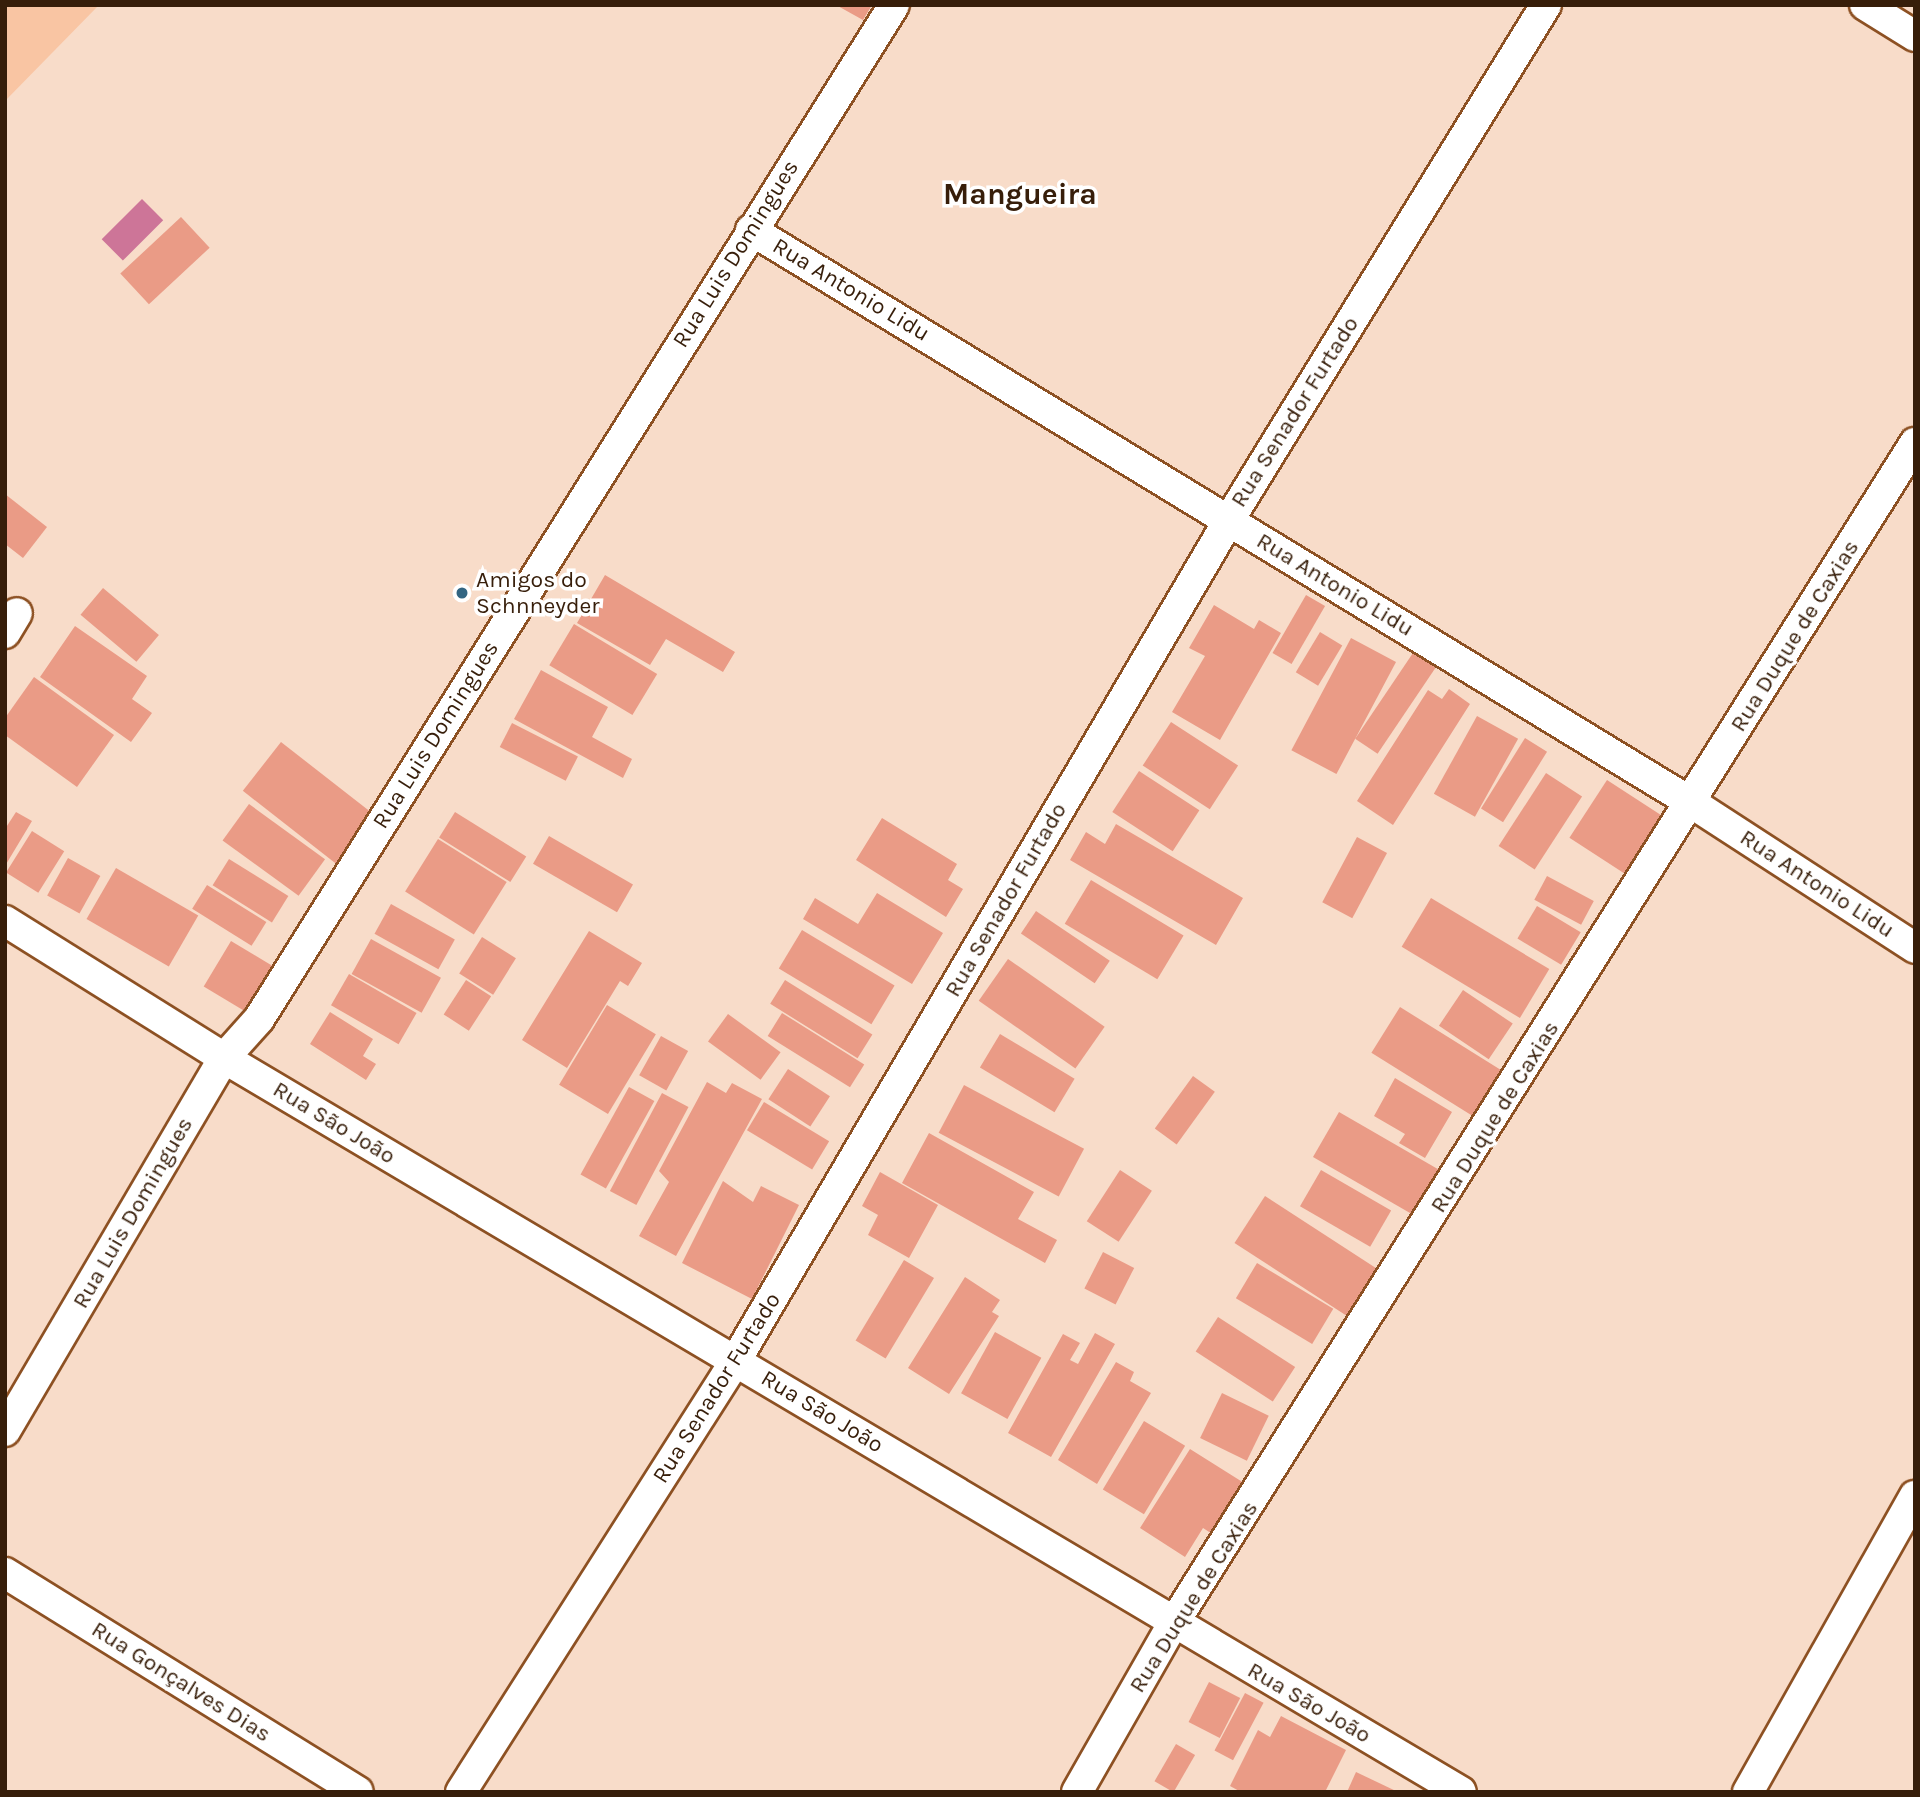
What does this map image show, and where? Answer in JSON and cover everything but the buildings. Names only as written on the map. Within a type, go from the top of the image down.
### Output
[{"type":"street","name":"Rua Luis Domingues","points":[[5,1432],[224,1058],[259,1020],[894,5]]},
{"type":"street","name":"Rua Senador Furtado","points":[[461,1792],[736,1360],[1229,520],[1546,5]]},
{"type":"street","points":[[1865,5],[1915,36]]},
{"type":"street","name":"Rua Antonio Lidu","points":[[751,230],[1692,803],[1915,948]]},
{"type":"street","name":"Rua Duque de Caxias","points":[[1077,1792],[1173,1624],[1692,803],[1915,443]]},
{"type":"street","name":"Rua São João","points":[[5,921],[224,1058],[736,1360],[1173,1624],[1461,1792]]},
{"type":"street","points":[[1748,1792],[1915,1496]]},
{"type":"street","name":"Rua Gonçalves Dias","points":[[5,1573],[358,1792]]},
{"type":"shaded area","points":[[5,5],[99,5],[5,101]]},
{"type":"shaded area","points":[[142,199],[163,220],[123,261],[102,239]]},
{"type":"place","name":"Amigos do Schnneyder","points":[[462,593]]},
{"type":"district","name":"Mangueira","points":[[1020,194]]}]
